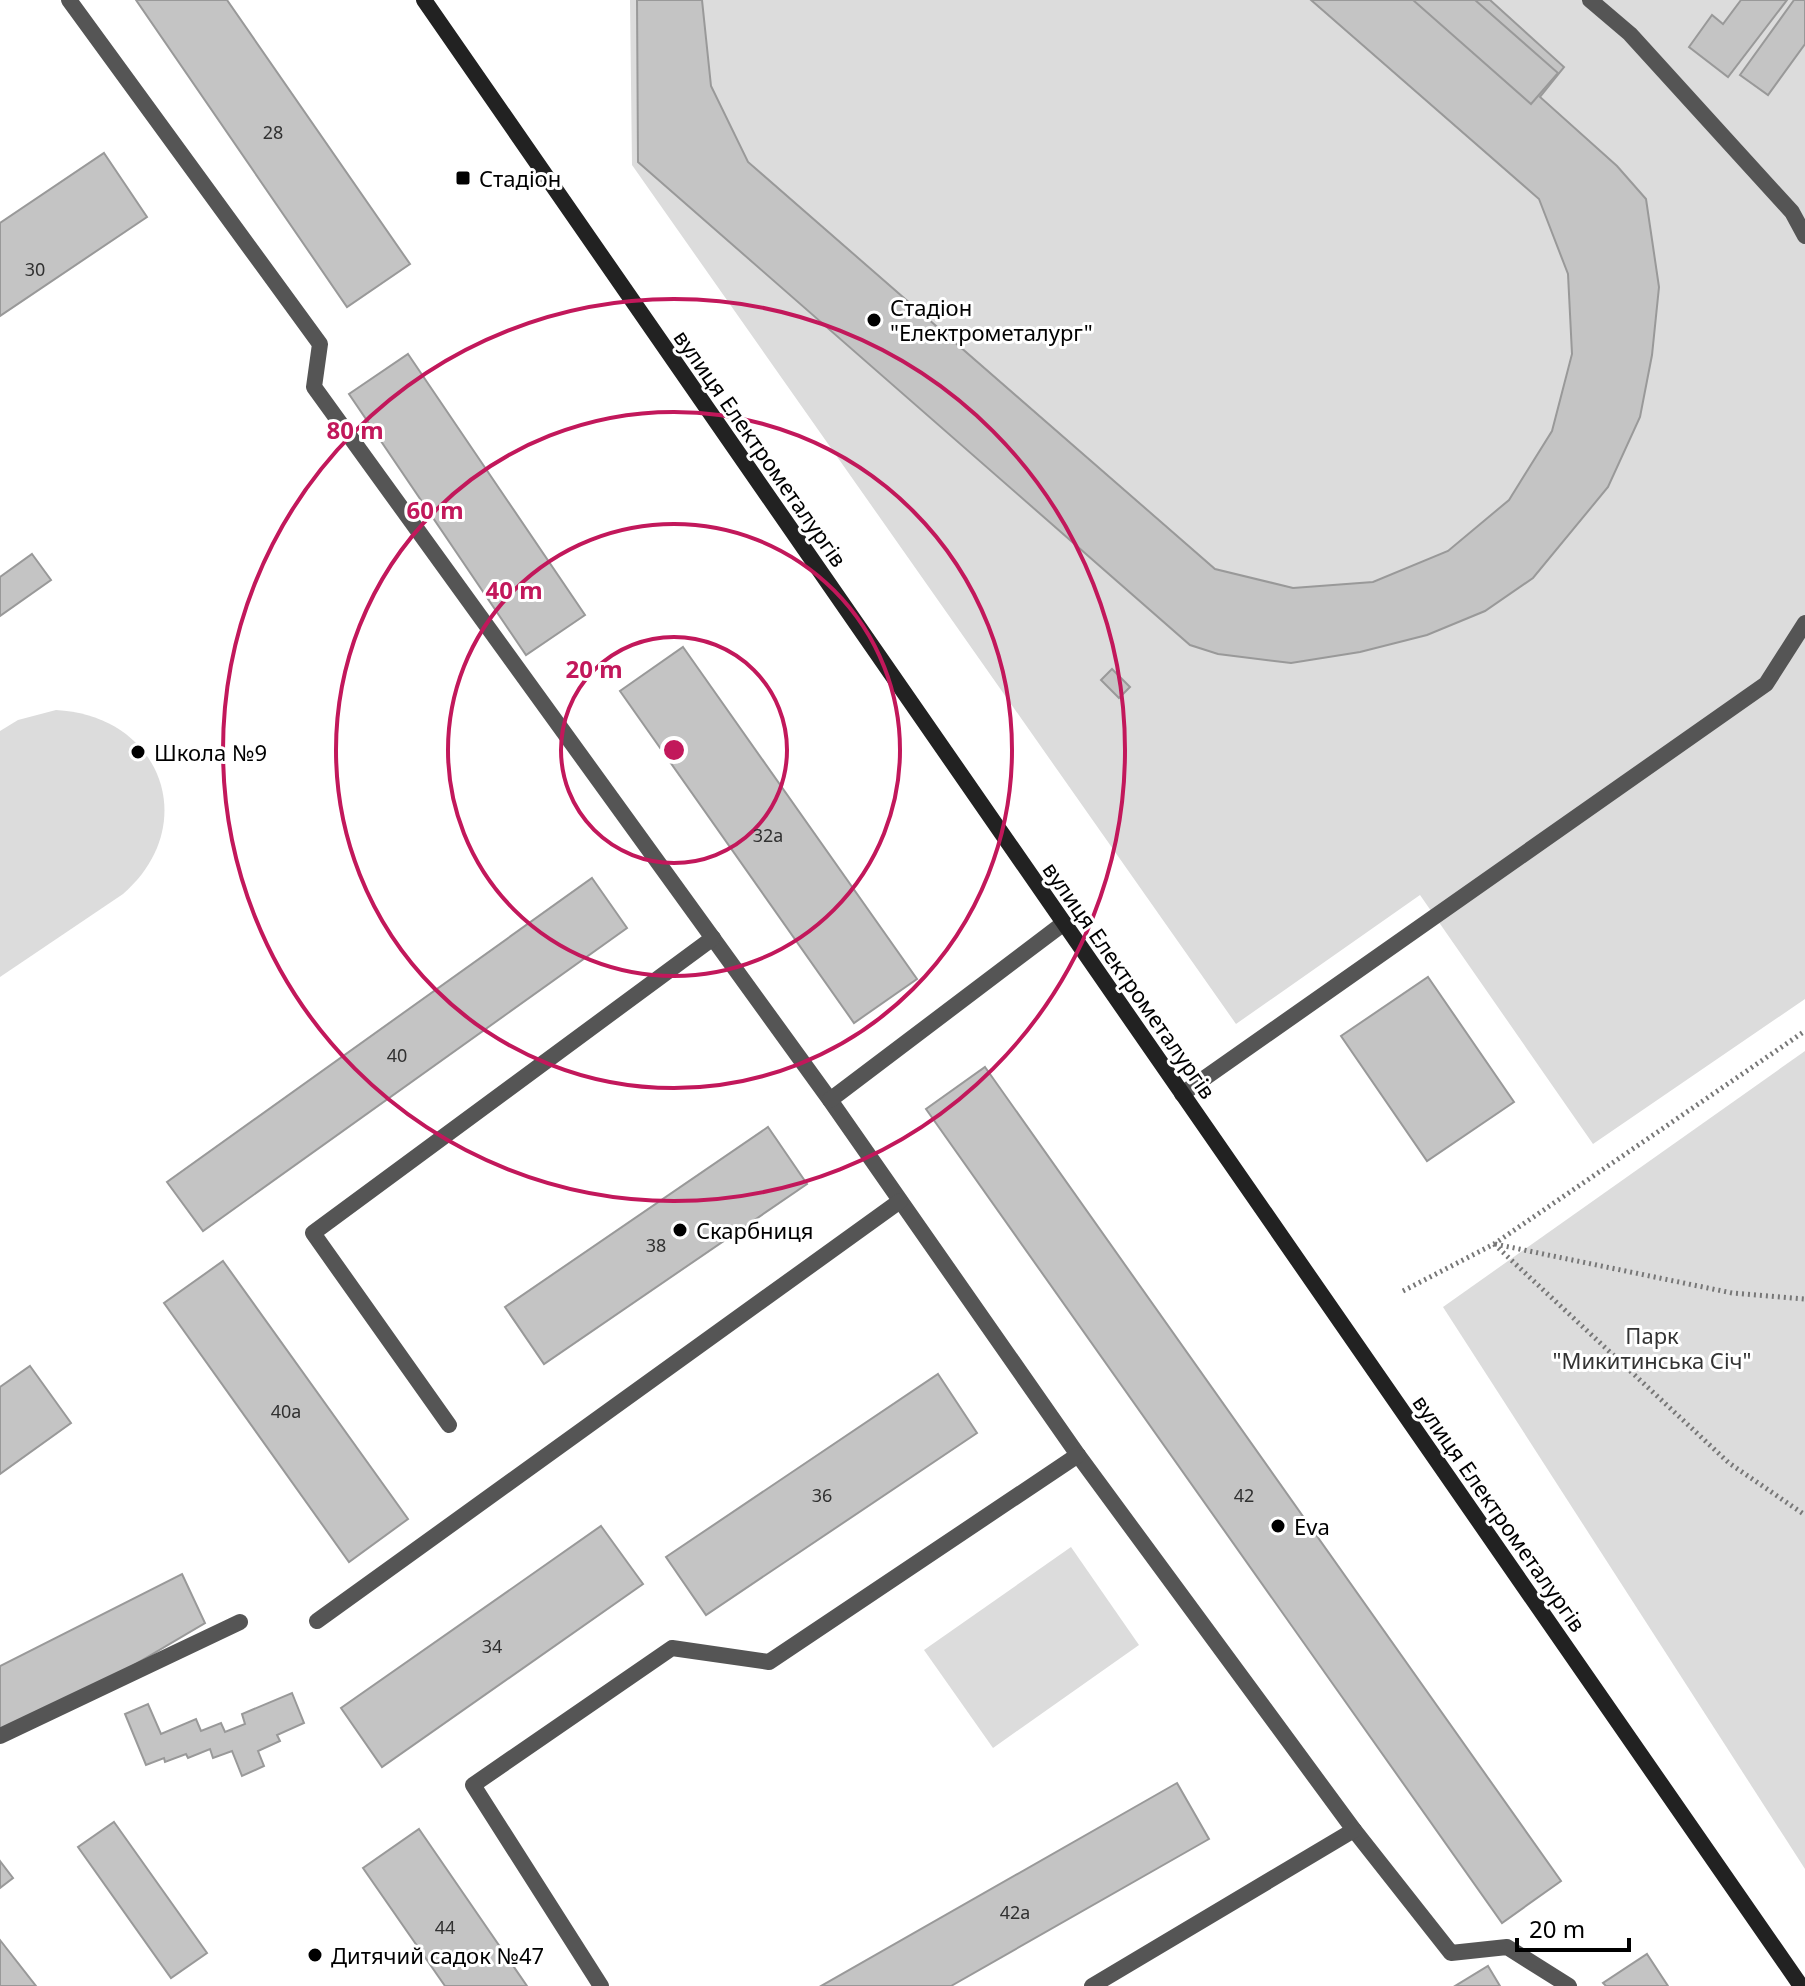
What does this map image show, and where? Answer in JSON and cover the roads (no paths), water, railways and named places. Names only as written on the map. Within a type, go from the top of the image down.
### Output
[{"type":"main road","name":"вулиця Електрометалургів","points":[[424,0],[1801,1986]]},
{"type":"lane","points":[[69,0],[320,344],[314,387],[830,1100],[1078,1455],[1354,1830],[1451,1953],[1507,1947],[1569,1986]]},
{"type":"lane","points":[[1590,0],[1630,34],[1792,212],[1805,236]]},
{"type":"lane","points":[[1182,1094],[1766,684],[1805,623]]},
{"type":"lane","points":[[830,1100],[1064,923]]},
{"type":"lane","points":[[449,1425],[313,1233],[713,938]]},
{"type":"lane","points":[[317,1621],[900,1201]]},
{"type":"lane","points":[[601,1986],[473,1785],[672,1648],[769,1662],[1078,1455]]},
{"type":"lane","points":[[0,1736],[240,1622]]},
{"type":"lane","points":[[1092,1986],[1354,1830]]},
{"type":"place","name":"Стадіон","points":[[463,178]]},
{"type":"place","name":"Стадіон \"Електрометалург\"","points":[[874,320]]},
{"type":"place","name":"Школа №9","points":[[138,752]]},
{"type":"place","name":"Скарбниця","points":[[680,1230]]},
{"type":"place","name":"Eva","points":[[1278,1526]]},
{"type":"place","name":"Дитячий садок №47","points":[[315,1955]]},
{"type":"park label","name":"Парк \"Микитинська Січ\"","points":[[1652,1348]]}]
